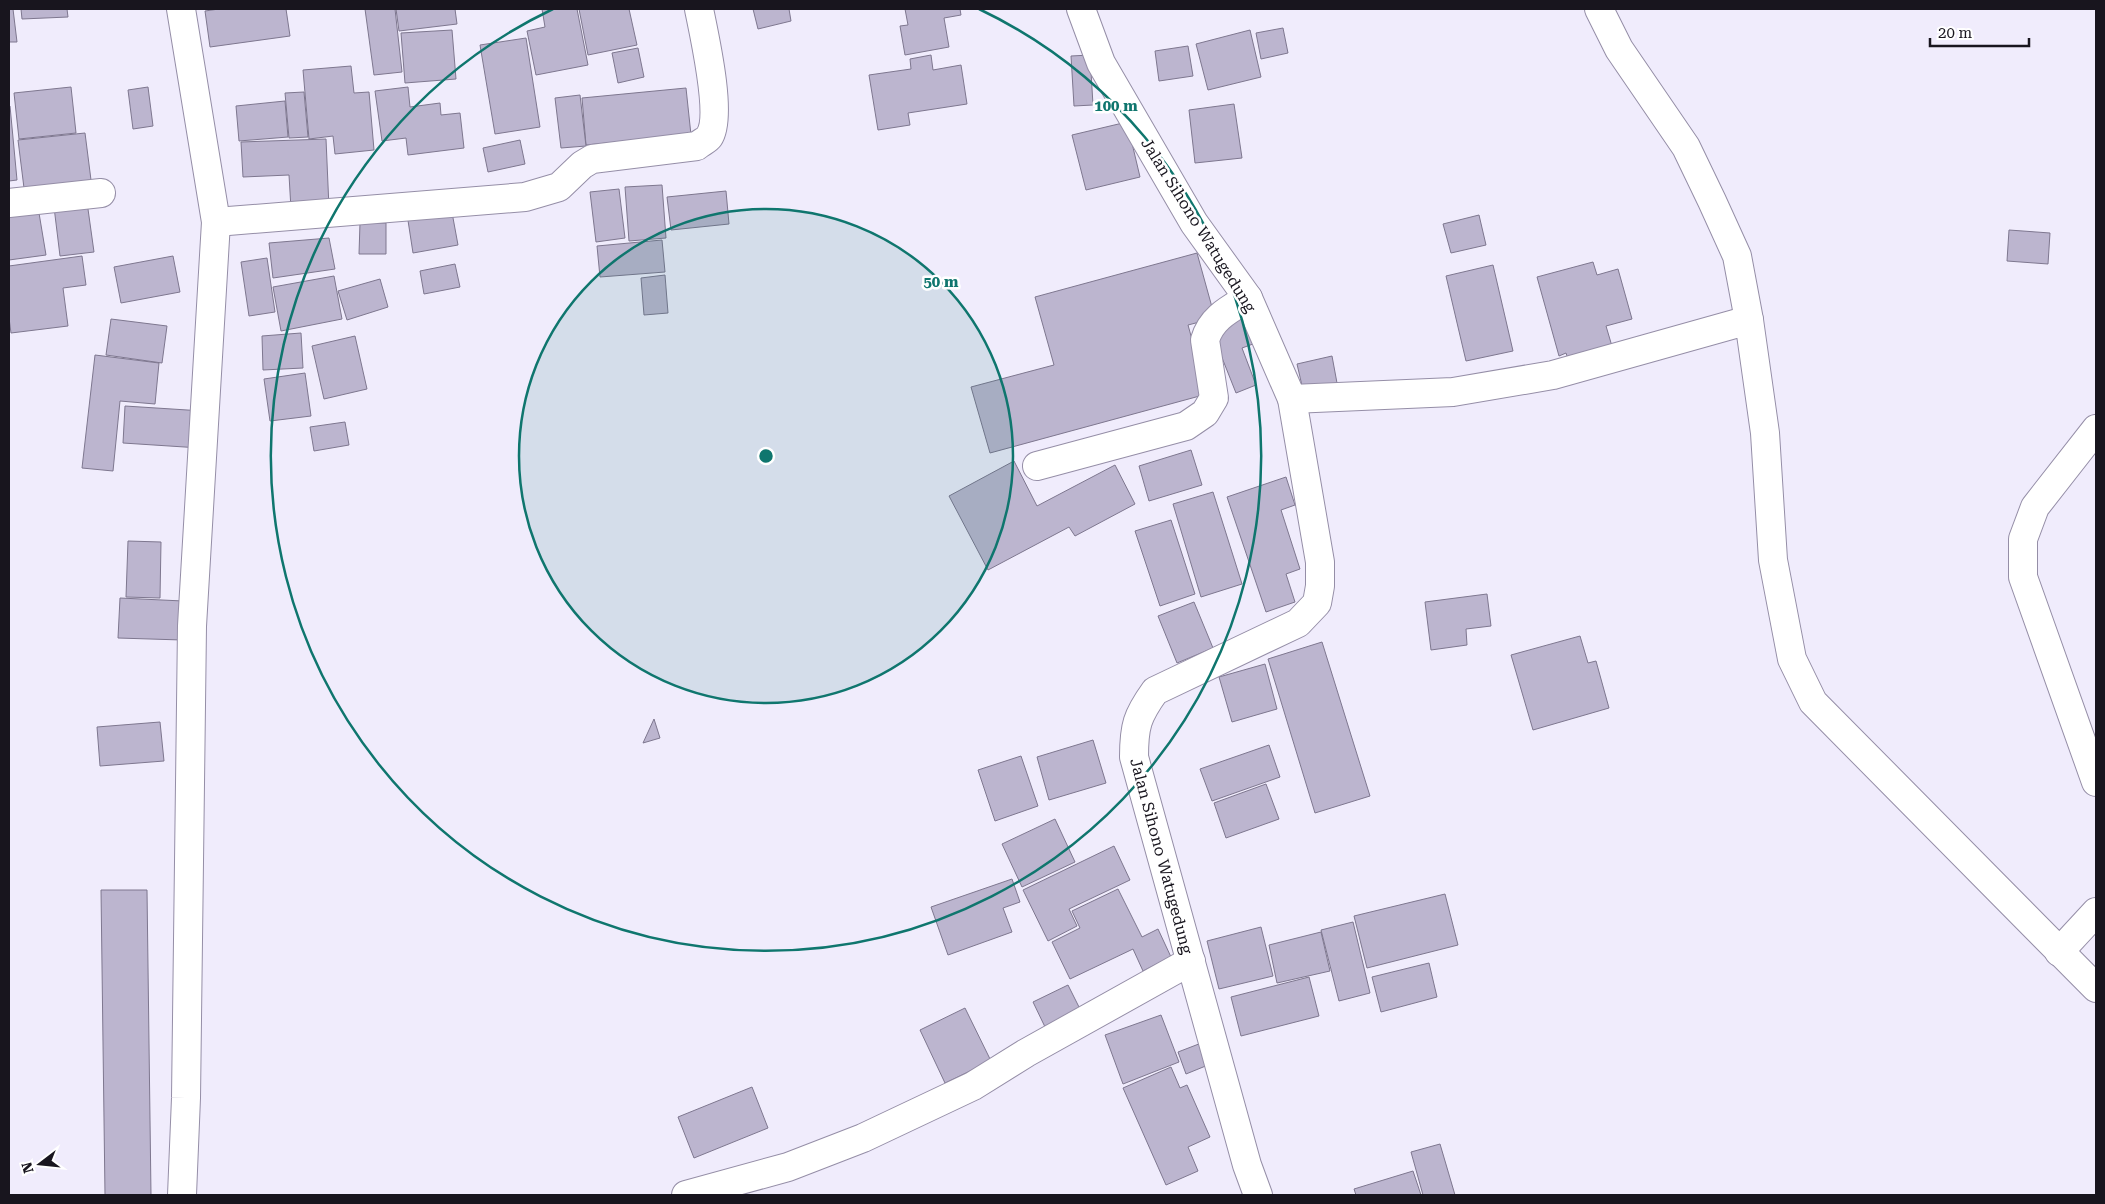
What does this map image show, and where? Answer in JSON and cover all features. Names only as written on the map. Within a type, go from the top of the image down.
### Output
[{"type":"street","points":[[181,9],[216,222],[192,626],[186,1098],[182,1195]]},
{"type":"street","points":[[216,222],[525,197],[560,187],[582,165],[592,159],[697,146],[709,138],[714,124],[713,92],[699,9]]},
{"type":"street","name":"Jalan Sihono Watugedung","points":[[1081,9],[1101,63],[1194,223],[1248,298],[1292,399],[1320,562],[1320,586],[1317,603],[1298,623],[1155,691],[1141,710],[1134,736],[1134,757],[1247,1166],[1258,1195]]},
{"type":"street","points":[[1599,9],[1619,49],[1686,147],[1737,256],[1749,320],[1765,433],[1773,560],[1792,659],[1804,685],[1813,702],[2096,988]]},
{"type":"street","points":[[9,203],[101,193]]},
{"type":"street","points":[[1037,466],[1186,426],[1205,413],[1214,398],[1205,340],[1207,333],[1218,316],[1248,298]]},
{"type":"street","points":[[1292,399],[1453,392],[1553,375],[1749,320]]},
{"type":"street","points":[[2096,429],[2035,508],[2023,539],[2023,577],[2096,782]]},
{"type":"street","points":[[2059,952],[2096,912]]},
{"type":"street","points":[[686,1195],[788,1166],[872,1134],[973,1086],[1026,1053],[1191,961]]},
{"type":"building","points":[[9,9],[13,9],[17,42],[9,42]]},
{"type":"building","points":[[21,9],[67,9],[68,17],[22,19]]},
{"type":"building","points":[[219,9],[286,9],[290,36],[210,47],[205,11]]},
{"type":"building","points":[[365,9],[395,9],[402,72],[374,75]]},
{"type":"building","points":[[396,9],[455,9],[457,24],[399,31]]},
{"type":"building","points":[[542,9],[577,9],[588,65],[536,75],[527,31],[545,27]]},
{"type":"building","points":[[579,9],[629,9],[637,45],[588,55]]},
{"type":"building","points":[[753,9],[789,9],[791,21],[758,29]]},
{"type":"building","points":[[905,9],[960,9],[961,15],[944,18],[949,47],[905,55],[900,26],[908,25]]},
{"type":"building","points":[[1283,28],[1288,53],[1261,59],[1256,33]]},
{"type":"building","points":[[452,30],[456,79],[405,83],[401,33]]},
{"type":"building","points":[[1250,30],[1261,77],[1208,90],[1196,44]]},
{"type":"building","points":[[526,38],[540,127],[495,134],[480,45]]},
{"type":"building","points":[[1188,46],[1193,76],[1159,81],[1155,51]]},
{"type":"building","points":[[638,48],[644,77],[618,83],[612,53]]},
{"type":"building","points":[[931,55],[933,70],[961,65],[967,104],[908,113],[910,125],[878,130],[869,75],[911,69],[910,59]]},
{"type":"building","points":[[1090,55],[1093,105],[1074,106],[1071,56]]},
{"type":"building","points":[[351,66],[354,93],[369,92],[374,150],[335,154],[333,136],[309,139],[303,70]]},
{"type":"building","points":[[71,87],[76,133],[19,139],[14,93]]},
{"type":"building","points":[[148,87],[153,126],[133,129],[128,90]]},
{"type":"building","points":[[408,87],[410,107],[440,103],[441,115],[460,113],[464,148],[408,155],[406,138],[382,141],[375,91]]},
{"type":"building","points":[[686,88],[691,135],[586,145],[582,98]]},
{"type":"building","points":[[304,92],[308,137],[289,138],[285,93]]},
{"type":"building","points":[[580,95],[586,146],[561,148],[555,98]]},
{"type":"building","points":[[285,101],[288,137],[239,141],[236,106]]},
{"type":"building","points":[[1234,104],[1242,158],[1195,163],[1189,110]]},
{"type":"building","points":[[9,106],[17,180],[9,181]]},
{"type":"building","points":[[1127,122],[1140,177],[1086,190],[1072,135]]},
{"type":"building","points":[[85,133],[91,180],[24,188],[18,140]]},
{"type":"building","points":[[326,139],[329,208],[291,209],[289,175],[243,177],[241,142]]},
{"type":"building","points":[[520,140],[525,164],[488,172],[483,148]]},
{"type":"building","points":[[662,185],[666,238],[629,241],[625,187]]},
{"type":"building","points":[[619,189],[625,238],[596,242],[590,192]]},
{"type":"building","points":[[726,191],[729,224],[671,230],[667,197]]},
{"type":"building","points":[[87,202],[94,252],[60,256],[54,207]]},
{"type":"building","points":[[38,207],[46,255],[9,260],[9,212]]},
{"type":"building","points":[[451,207],[458,245],[413,253],[407,214]]},
{"type":"building","points":[[1479,215],[1486,245],[1451,253],[1443,224]]},
{"type":"building","points":[[360,223],[386,223],[386,254],[359,254]]},
{"type":"building","points":[[2009,230],[2050,233],[2048,264],[2007,261]]},
{"type":"building","points":[[329,238],[335,269],[273,278],[269,243]]},
{"type":"building","points":[[662,240],[665,272],[600,277],[597,246]]},
{"type":"building","points":[[1197,253],[1215,318],[1188,325],[1207,394],[990,453],[971,387],[1054,365],[1035,297]]},
{"type":"building","points":[[82,256],[86,285],[63,288],[68,326],[11,333],[9,318],[9,266]]},
{"type":"building","points":[[173,256],[180,292],[121,303],[114,267]]},
{"type":"building","points":[[267,258],[275,312],[249,316],[241,262]]},
{"type":"building","points":[[1593,262],[1597,275],[1618,269],[1632,319],[1606,326],[1614,353],[1570,365],[1566,353],[1559,356],[1537,277]]},
{"type":"building","points":[[455,264],[460,287],[424,294],[420,271]]},
{"type":"building","points":[[1493,265],[1513,351],[1466,361],[1446,276]]},
{"type":"building","points":[[665,275],[668,313],[644,315],[641,278]]},
{"type":"building","points":[[334,276],[342,319],[281,331],[273,287]]},
{"type":"building","points":[[380,279],[388,307],[347,320],[338,291]]},
{"type":"building","points":[[1243,317],[1253,344],[1242,348],[1256,385],[1236,393],[1211,330]]},
{"type":"building","points":[[111,319],[167,326],[162,363],[106,355]]},
{"type":"building","points":[[301,333],[303,368],[263,370],[262,336]]},
{"type":"building","points":[[355,336],[367,389],[324,399],[312,346]]},
{"type":"building","points":[[95,355],[159,363],[155,404],[120,401],[113,471],[82,468]]},
{"type":"building","points":[[1332,356],[1337,383],[1303,390],[1297,364]]},
{"type":"building","points":[[305,373],[311,416],[270,421],[264,379]]},
{"type":"building","points":[[125,406],[203,411],[200,448],[123,443]]},
{"type":"building","points":[[345,422],[349,445],[314,451],[310,427]]},
{"type":"building","points":[[1191,450],[1202,485],[1149,501],[1139,466]]},
{"type":"building","points":[[1014,461],[1037,506],[1115,465],[1135,504],[1075,536],[1069,527],[988,570],[949,496]]},
{"type":"building","points":[[1286,477],[1295,505],[1281,510],[1300,569],[1286,574],[1295,602],[1266,612],[1227,497]]},
{"type":"building","points":[[1213,492],[1242,584],[1201,597],[1173,504]]},
{"type":"building","points":[[1171,520],[1195,594],[1160,606],[1135,531]]},
{"type":"building","points":[[128,541],[161,542],[160,598],[126,597]]},
{"type":"building","points":[[1487,594],[1491,626],[1466,629],[1467,645],[1431,650],[1425,602]]},
{"type":"building","points":[[120,598],[183,601],[182,640],[118,638]]},
{"type":"building","points":[[1194,602],[1213,648],[1177,663],[1158,616]]},
{"type":"building","points":[[1580,636],[1588,663],[1596,661],[1609,708],[1533,730],[1511,655]]},
{"type":"building","points":[[1322,642],[1370,796],[1315,813],[1268,659]]},
{"type":"building","points":[[1265,664],[1277,709],[1232,722],[1219,677]]},
{"type":"building","points":[[654,719],[660,738],[643,743]]},
{"type":"building","points":[[160,722],[164,761],[100,766],[97,727]]},
{"type":"building","points":[[1093,740],[1106,783],[1049,800],[1037,757]]},
{"type":"building","points":[[1269,745],[1280,777],[1212,801],[1200,769]]},
{"type":"building","points":[[1021,756],[1038,806],[995,821],[978,770]]},
{"type":"building","points":[[1266,784],[1279,819],[1226,838],[1214,803]]},
{"type":"building","points":[[1055,819],[1075,862],[1022,887],[1002,844]]},
{"type":"building","points":[[1114,846],[1130,880],[1069,909],[1077,926],[1048,941],[1023,890]]},
{"type":"building","points":[[1012,879],[1020,902],[1003,908],[1012,932],[948,955],[931,907]]},
{"type":"building","points":[[1118,889],[1142,937],[1158,929],[1171,957],[1143,971],[1133,949],[1070,979],[1052,942],[1080,928],[1072,911]]},
{"type":"building","points":[[101,890],[147,890],[151,1195],[105,1195]]},
{"type":"building","points":[[1445,894],[1458,945],[1367,968],[1354,916]]},
{"type":"building","points":[[1353,922],[1370,993],[1339,1001],[1321,930]]},
{"type":"building","points":[[1261,927],[1273,976],[1219,989],[1207,941]]},
{"type":"building","points":[[1321,932],[1330,971],[1277,983],[1269,945]]},
{"type":"building","points":[[1429,963],[1437,997],[1381,1012],[1372,977]]},
{"type":"building","points":[[1309,977],[1319,1016],[1241,1036],[1231,997]]},
{"type":"building","points":[[1068,985],[1081,1011],[1046,1029],[1033,1002]]},
{"type":"building","points":[[965,1008],[991,1061],[945,1083],[920,1030]]},
{"type":"building","points":[[1161,1015],[1179,1062],[1123,1084],[1105,1035]]},
{"type":"building","points":[[1204,1042],[1213,1063],[1186,1074],[1178,1052]]},
{"type":"building","points":[[1171,1067],[1180,1088],[1187,1085],[1210,1137],[1188,1147],[1198,1171],[1166,1185],[1123,1088]]},
{"type":"building","points":[[752,1087],[768,1128],[694,1158],[678,1117]]},
{"type":"building","points":[[1440,1144],[1455,1195],[1423,1195],[1411,1152]]},
{"type":"building","points":[[1413,1171],[1421,1195],[1356,1195],[1354,1189]]}]
